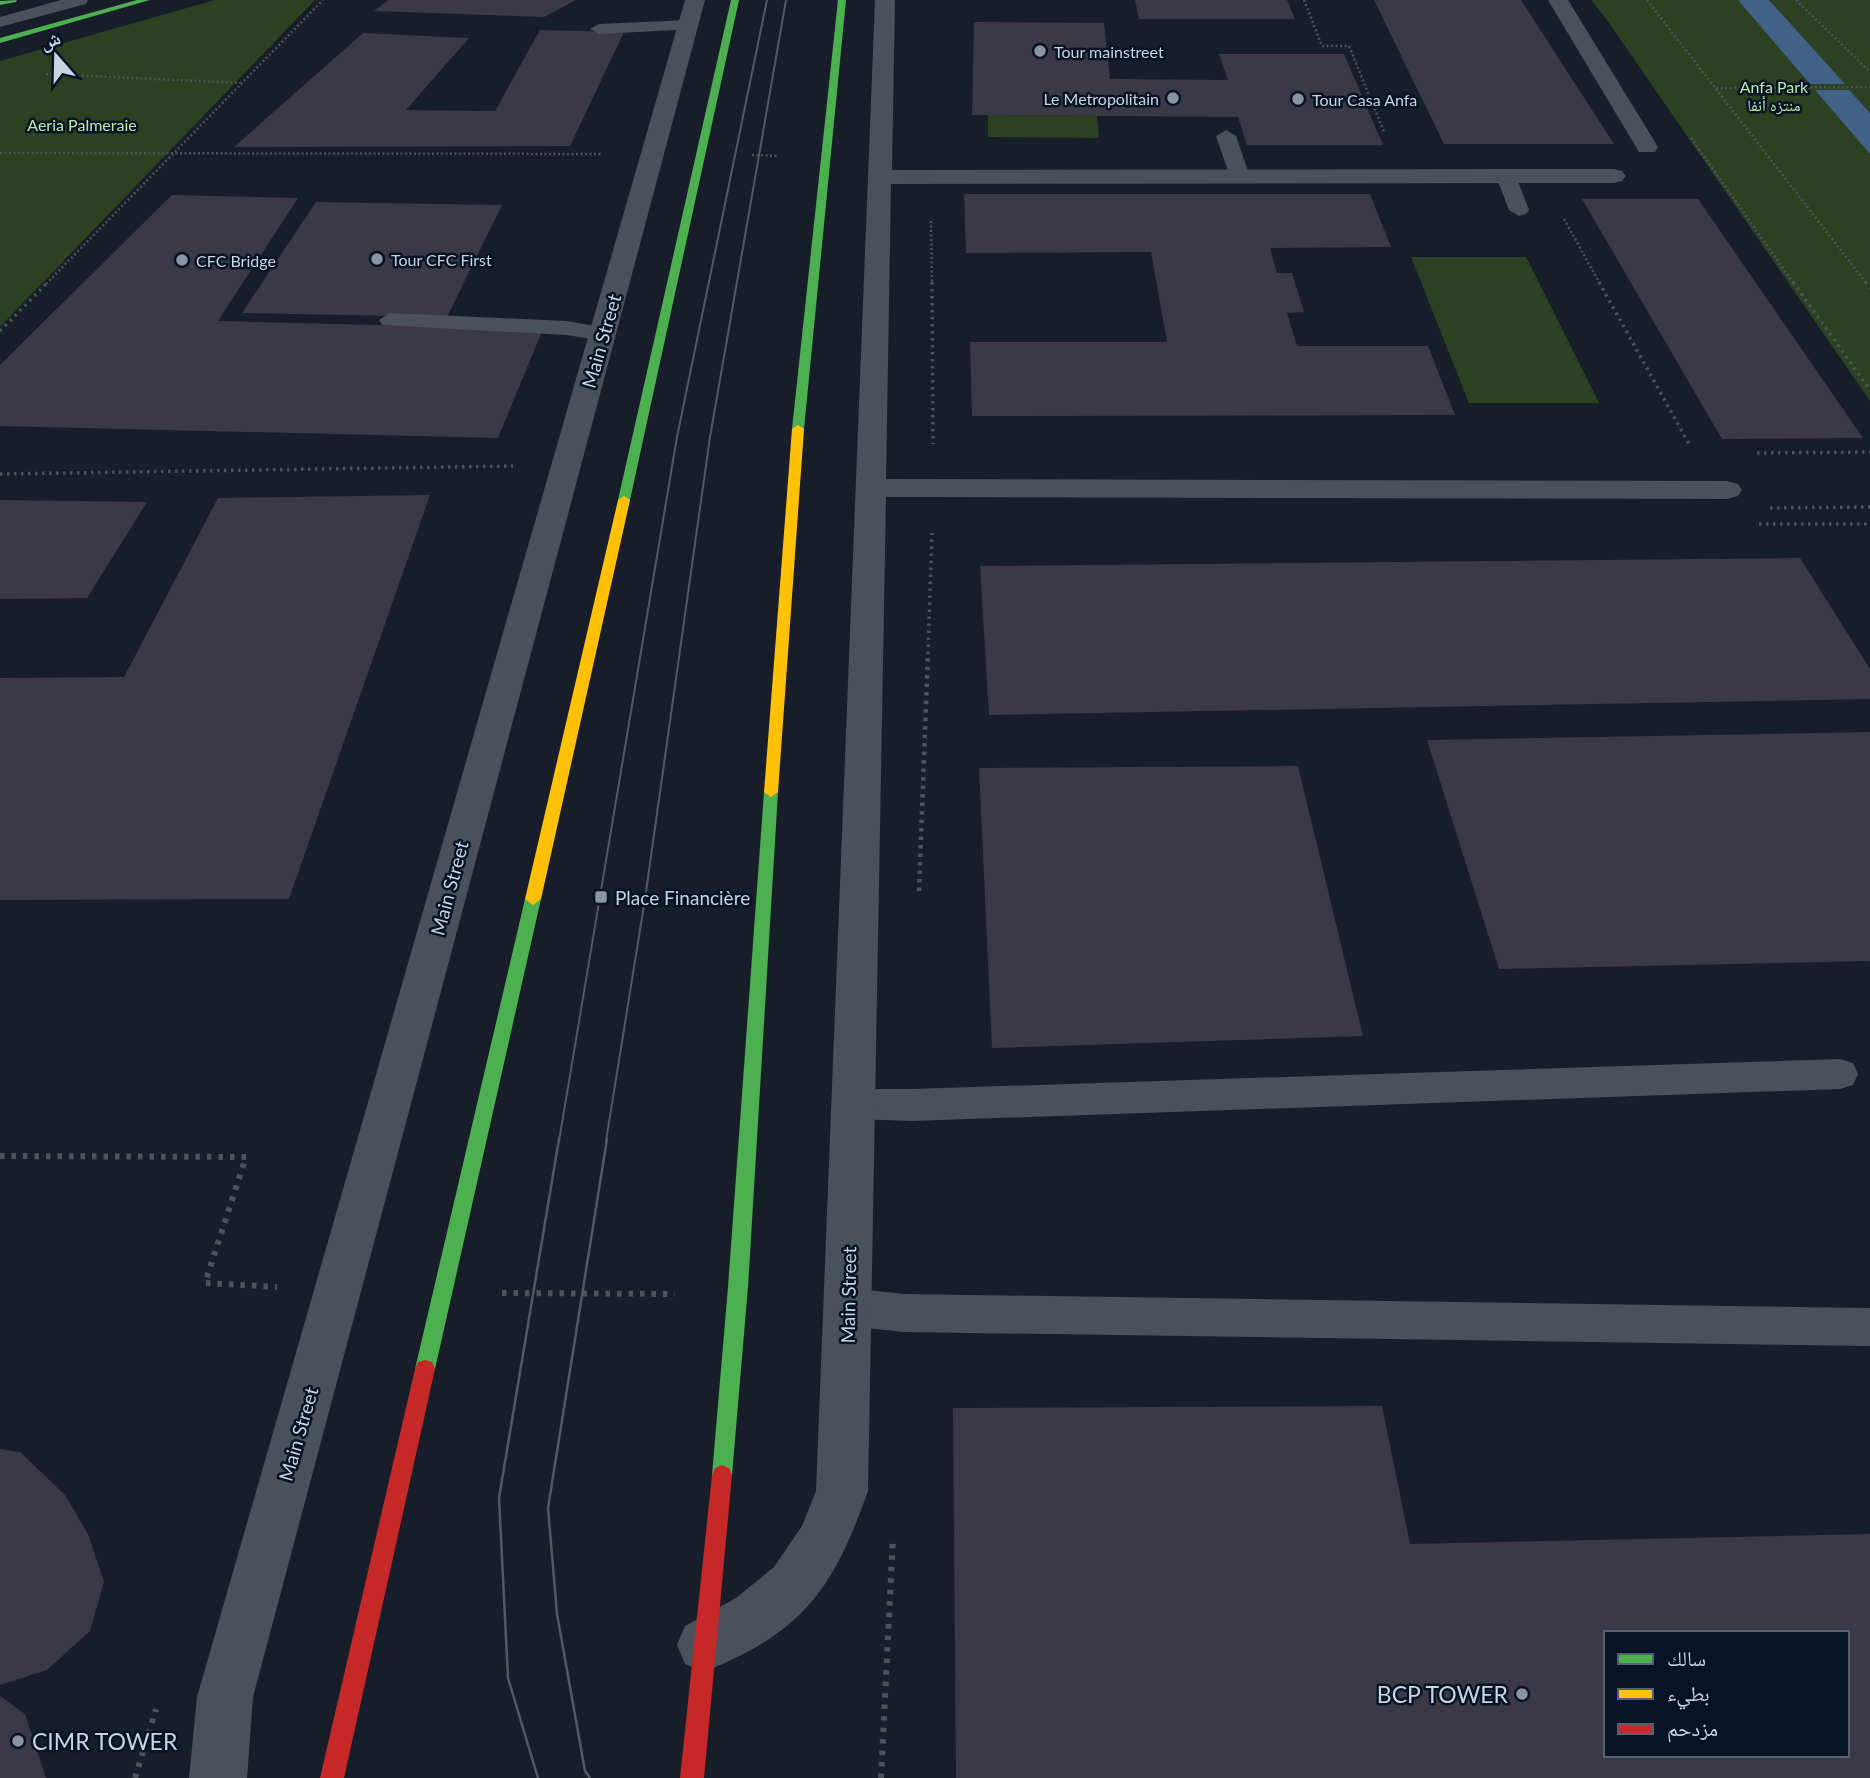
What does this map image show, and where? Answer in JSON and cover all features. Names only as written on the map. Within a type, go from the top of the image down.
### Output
[{"type":"main road","points":[[0,3],[13,0]]},
{"type":"main road","points":[[0,41],[146,0]]},
{"type":"main road","points":[[332,1778],[440,1293],[703,155],[735,0]]},
{"type":"main road","points":[[692,1778],[738,1295],[799,438],[822,156],[842,0]]},
{"type":"street","name":"Main Street","points":[[704,1645],[744,1627],[780,1600],[810,1567],[830,1531],[842,1491],[846,1453],[847,1307],[885,0]]},
{"type":"street","points":[[1558,0],[1647,147]]},
{"type":"street","name":"Main Street","points":[[218,1778],[225,1698],[691,12]]},
{"type":"street","points":[[880,177],[1614,176]]},
{"type":"street","points":[[872,488],[1727,490]]},
{"type":"lane","points":[[0,22],[80,0]]},
{"type":"lane","points":[[599,29],[691,12]]},
{"type":"lane","points":[[1226,136],[1240,177]]},
{"type":"lane","points":[[1506,176],[1520,210]]},
{"type":"lane","points":[[390,320],[567,328],[603,334]]},
{"type":"lane","points":[[853,1104],[926,1105],[1840,1074]]},
{"type":"lane","points":[[847,1307],[904,1313],[1870,1327]]},
{"type":"path","points":[[0,331],[323,0]]},
{"type":"path","points":[[1304,0],[1322,46],[1349,46],[1388,140]]},
{"type":"path","points":[[1647,0],[1870,288]]},
{"type":"path","points":[[1796,0],[1870,72]]},
{"type":"path","points":[[38,74],[243,83]]},
{"type":"path","points":[[1716,88],[1870,87]]},
{"type":"path","points":[[1688,134],[1870,390]]},
{"type":"path","points":[[0,153],[653,155]]},
{"type":"path","points":[[703,155],[822,156]]},
{"type":"path","points":[[931,177],[934,488]]},
{"type":"path","points":[[1560,211],[1694,453]]},
{"type":"path","points":[[0,474],[566,466]]},
{"type":"path","points":[[1727,490],[1737,508],[1870,507]]},
{"type":"path","points":[[0,1156],[247,1157],[205,1283],[338,1289]]},
{"type":"path","points":[[440,1293],[738,1295]]},
{"type":"green space","name":"Aeria Palmeraie","points":[[215,0],[315,0],[0,327],[0,61]]},
{"type":"green space","name":"Anfa Park منتزه أنفا","points":[[1591,0],[1870,0],[1870,401],[1607,20]]},
{"type":"green space","points":[[988,115],[1097,116],[1099,138],[988,137]]},
{"type":"green space","points":[[1411,257],[1526,257],[1599,403],[1469,403]]},
{"type":"water","points":[[1738,0],[1769,0],[1845,84],[1810,84]]},
{"type":"water","points":[[1815,90],[1849,90],[1870,113],[1870,154]]},
{"type":"building","points":[[388,0],[576,0],[544,17],[374,11]]},
{"type":"building","points":[[1135,0],[1287,0],[1295,19],[1139,19]]},
{"type":"building","points":[[1374,0],[1521,0],[1614,144],[1444,144]]},
{"type":"building","points":[[974,22],[1104,23],[1110,79],[1228,80],[1219,54],[1344,54],[1383,145],[1247,145],[1238,117],[972,115]]},
{"type":"building","points":[[540,30],[624,32],[570,146],[234,147],[363,33],[469,38],[406,110],[495,111]]},
{"type":"building","points":[[964,194],[1370,194],[1391,247],[1270,248],[1277,273],[1292,273],[1304,312],[1287,313],[1297,346],[1428,346],[1455,415],[972,416],[970,342],[1167,342],[1151,252],[966,253]]},
{"type":"building","name":"CFC Bridge","points":[[172,195],[298,198],[218,321],[543,329],[498,438],[0,426],[0,365]]},
{"type":"building","points":[[1582,199],[1698,199],[1863,438],[1722,439]]},
{"type":"building","name":"Tour CFC First","points":[[316,202],[502,205],[447,317],[242,313]]},
{"type":"building","points":[[430,495],[289,899],[0,900],[0,678],[124,677],[218,498]]},
{"type":"building","points":[[0,500],[147,502],[87,598],[0,599]]},
{"type":"building","points":[[1800,558],[1870,669],[1870,699],[989,715],[980,566]]},
{"type":"building","points":[[1870,732],[1870,961],[1499,969],[1427,740]]},
{"type":"building","points":[[1298,766],[1363,1036],[992,1048],[979,768]]},
{"type":"building","points":[[1382,1406],[1410,1544],[1870,1534],[1870,1778],[956,1778],[953,1408]]},
{"type":"building","points":[[0,1449],[20,1452],[65,1495],[88,1534],[104,1582],[90,1631],[47,1670],[0,1685]]},
{"type":"building","name":"CIMR TOWER","points":[[0,1696],[25,1714],[46,1778],[0,1778]]},
{"type":"tram line","points":[[559,1141],[677,437],[767,0]]},
{"type":"tram line","points":[[606,1141],[645,899],[710,437],[786,0]]},
{"type":"tram line","points":[[538,1778],[508,1678],[499,1498],[559,1139]]},
{"type":"tram line","points":[[590,1778],[585,1771],[557,1614],[548,1508],[607,1139]]},
{"type":"traffic: fast","points":[[0,3],[13,0]]},
{"type":"traffic: fast","points":[[0,41],[146,0]]},
{"type":"traffic: fast","points":[[624,500],[735,0]]},
{"type":"traffic: fast","points":[[798,429],[842,0]]},
{"type":"traffic: fast","points":[[722,1475],[738,1287],[771,792]]},
{"type":"traffic: fast","points":[[425,1369],[533,899]]},
{"type":"traffic: slow","points":[[771,792],[798,429]]},
{"type":"traffic: slow","points":[[533,899],[624,500]]},
{"type":"traffic: jam","points":[[332,1778],[425,1369]]},
{"type":"traffic: jam","points":[[692,1778],[722,1475]]},
{"type":"place","name":"Tour mainstreet","points":[[1040,51]]},
{"type":"place","name":"Le Metropolitain","points":[[1173,98]]},
{"type":"place","name":"Tour Casa Anfa","points":[[1298,99]]},
{"type":"place","name":"Tour CFC First","points":[[377,259]]},
{"type":"place","name":"CFC Bridge","points":[[182,260]]},
{"type":"place","name":"Place Financière","points":[[601,897]]},
{"type":"place","name":"BCP TOWER","points":[[1522,1694]]},
{"type":"place","name":"CIMR TOWER","points":[[18,1741]]}]
